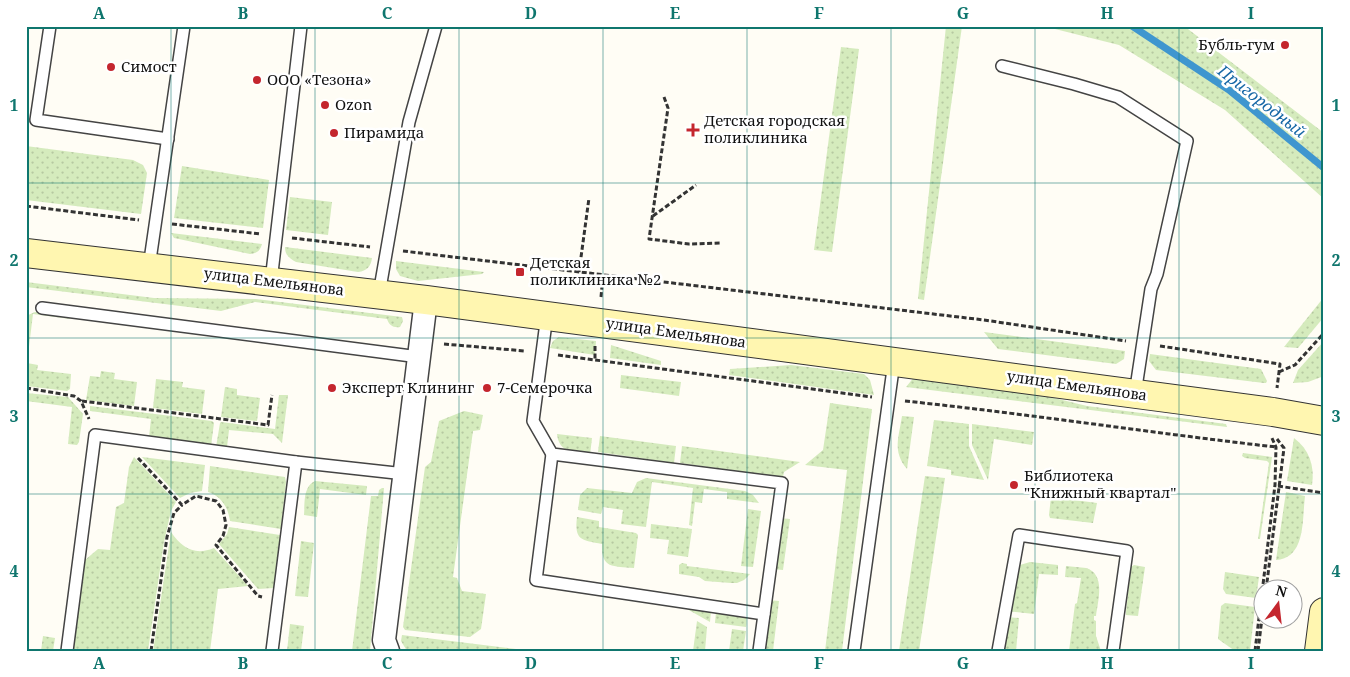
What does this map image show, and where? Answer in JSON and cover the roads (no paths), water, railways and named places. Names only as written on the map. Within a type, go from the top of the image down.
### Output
[{"type":"main road","name":"улица Емельянова","points":[[26,253],[546,315],[1273,412],[1324,421]]},
{"type":"main road","points":[[1319,651],[1324,612]]},
{"type":"street","points":[[388,651],[384,640],[426,300]]},
{"type":"lane","points":[[50,26],[36,120],[168,139]]},
{"type":"lane","points":[[149,267],[184,26]]},
{"type":"lane","points":[[271,281],[301,26]]},
{"type":"lane","points":[[379,294],[409,122],[436,26]]},
{"type":"lane","points":[[1002,66],[1118,97],[1187,141],[1157,274],[1151,289],[1135,394]]},
{"type":"lane","points":[[42,308],[420,350]]},
{"type":"lane","points":[[546,315],[533,421],[552,454],[536,580],[764,614]]},
{"type":"lane","points":[[854,651],[894,362]]},
{"type":"lane","points":[[67,651],[95,435],[296,462],[404,474]]},
{"type":"lane","points":[[552,454],[782,483],[759,651]]},
{"type":"lane","points":[[272,651],[296,462]]},
{"type":"lane","points":[[998,651],[1018,535],[1127,551],[1113,651]]},
{"type":"waterway","name":"Пригородный","points":[[1132,26],[1229,90],[1324,168]]},
{"type":"place","name":"Бубль-гум","points":[[1285,45]]},
{"type":"place","name":"Симост","points":[[111,67]]},
{"type":"place","name":"ООО «Тезона»","points":[[257,80]]},
{"type":"place","name":"Ozon","points":[[325,105]]},
{"type":"place","name":"Детская городская поликлиника","points":[[693,130]]},
{"type":"place","name":"Пирамида","points":[[334,133]]},
{"type":"place","name":"Детская поликлиника №2","points":[[520,272]]},
{"type":"place","name":"Эксперт Клининг","points":[[332,388]]},
{"type":"place","name":"7-Семерочка","points":[[487,388]]},
{"type":"place","name":"Библиотека \"Книжный квартал\"","points":[[1014,485]]}]
